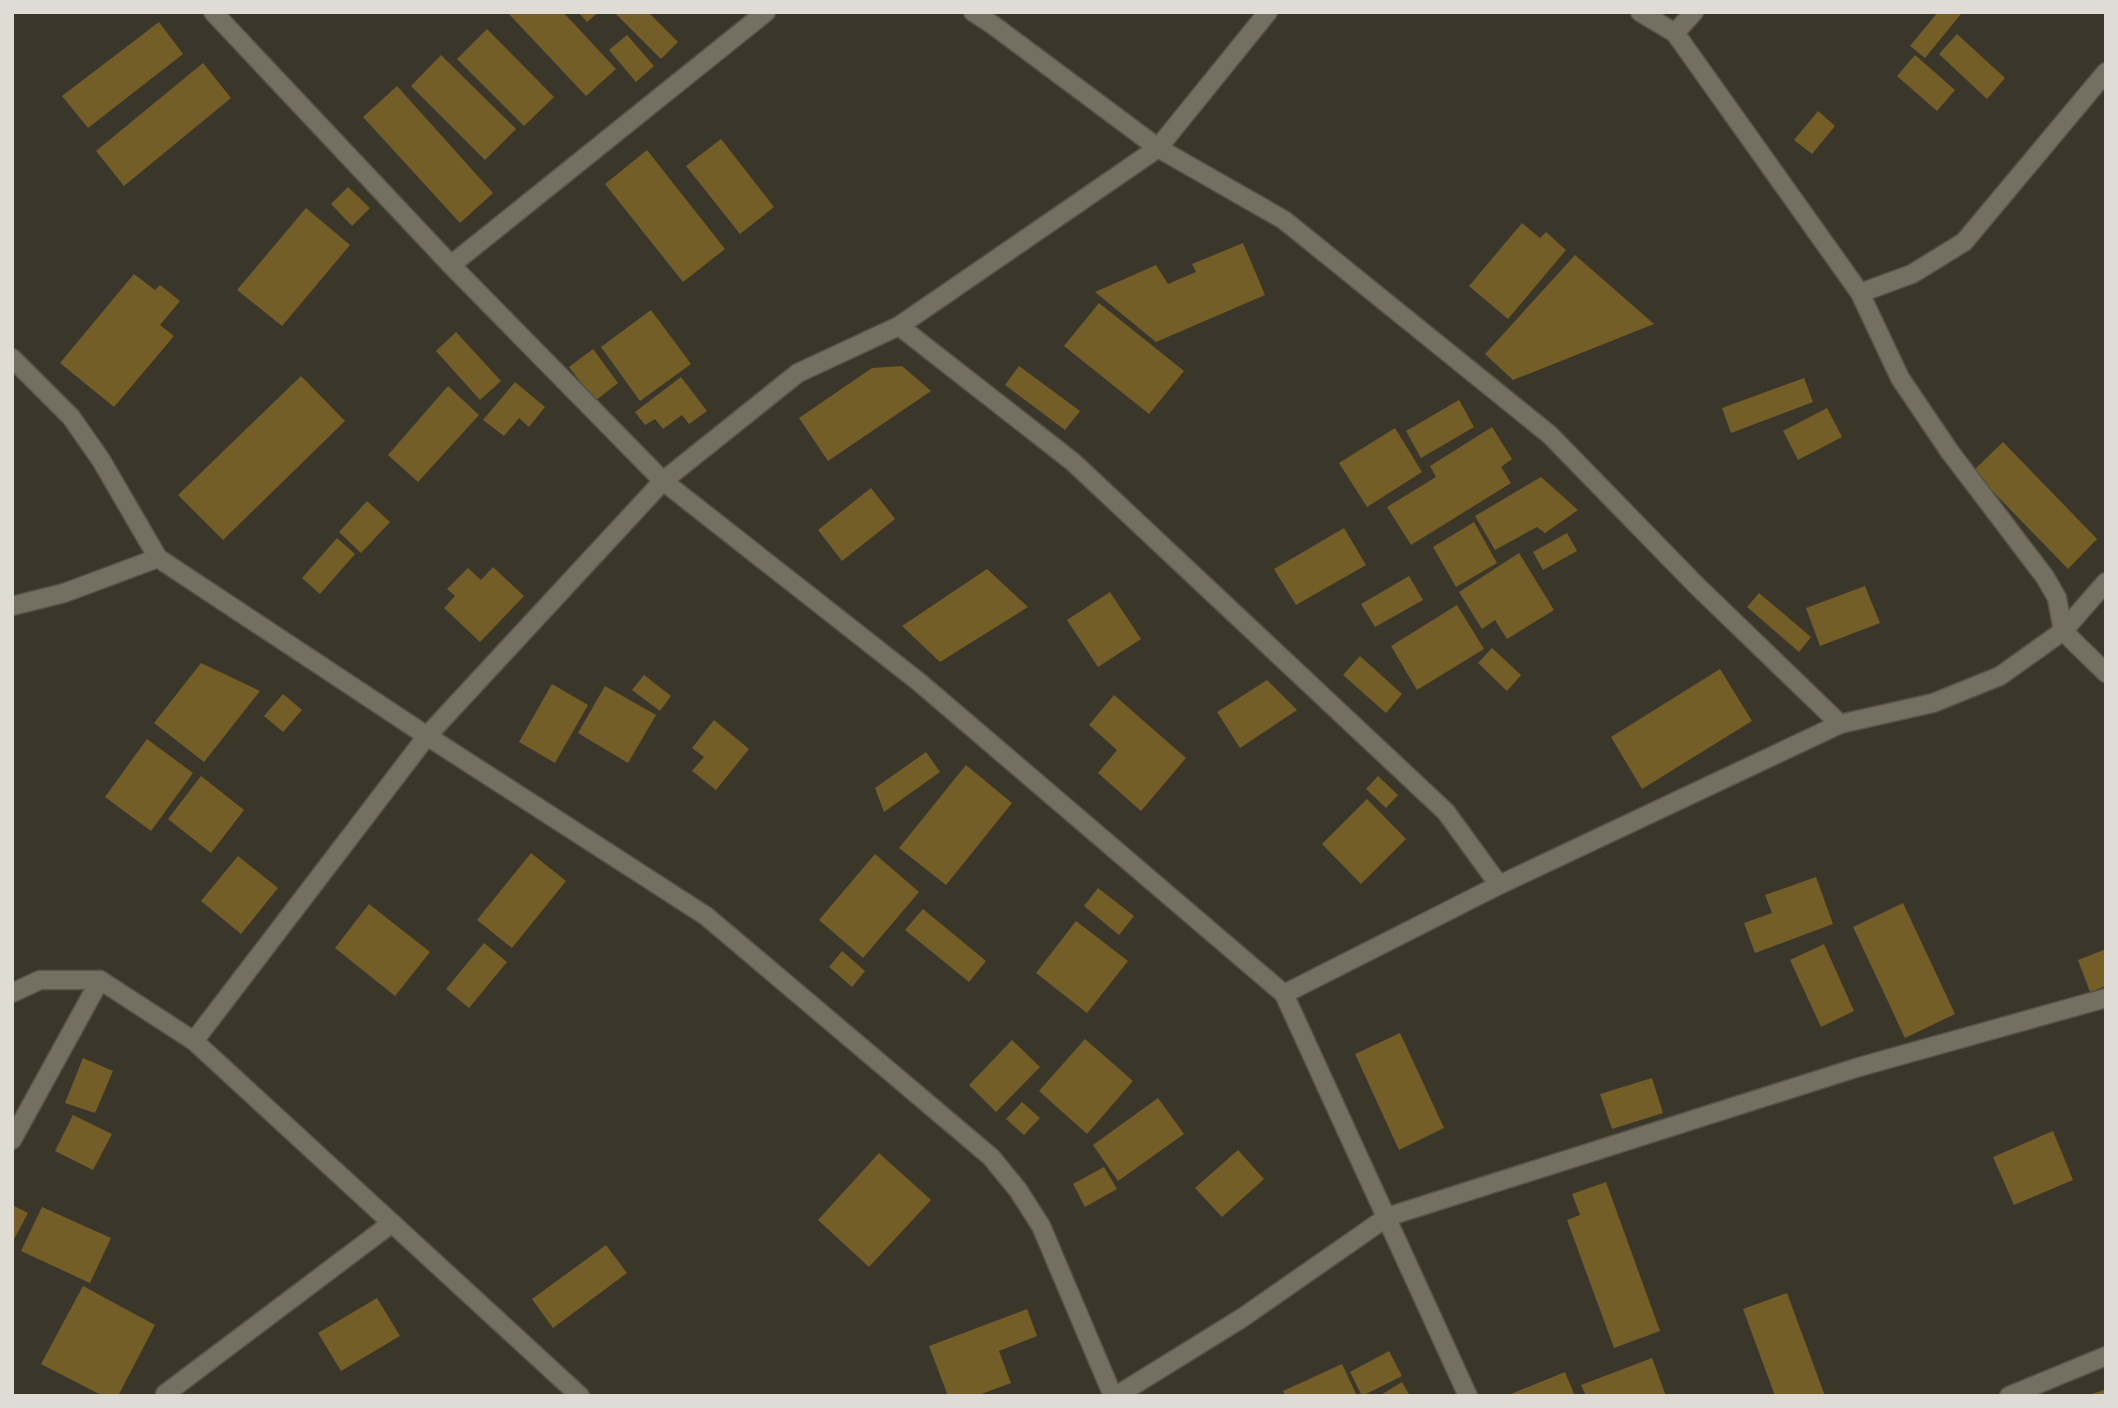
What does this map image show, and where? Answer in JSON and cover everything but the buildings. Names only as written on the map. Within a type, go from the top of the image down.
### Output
[{"type":"street","points":[[213,12],[451,265],[663,481],[919,682],[1284,994],[1468,1396]]},
{"type":"street","points":[[451,265],[766,12]]},
{"type":"street","points":[[973,12],[993,24],[1158,148],[1284,220],[1550,435],[1696,585],[1840,724]]},
{"type":"street","points":[[194,1041],[427,736],[663,481],[799,373],[899,326],[1158,148],[1268,12]]},
{"type":"street","points":[[1640,12],[1675,33],[1860,293],[1900,378],[1950,452],[2045,577],[2057,598],[2063,631],[2106,673]]},
{"type":"street","points":[[1675,33],[1694,12]]},
{"type":"street","points":[[1860,293],[1912,274],[1964,242],[2106,72]]},
{"type":"street","points":[[899,326],[1073,462],[1446,812],[1499,885]]},
{"type":"street","points":[[12,358],[71,416],[101,460],[158,558],[706,916],[991,1157],[1018,1190],[1041,1226],[1114,1396],[1242,1318],[1387,1217],[1859,1067],[2106,998]]},
{"type":"street","points":[[12,606],[64,593],[158,558]]},
{"type":"street","points":[[1284,994],[1499,885],[1840,724],[1933,703],[2000,676],[2063,631],[2106,582]]},
{"type":"street","points":[[12,993],[40,980],[100,981],[194,1041],[580,1396]]},
{"type":"street","points":[[12,1140],[100,981]]},
{"type":"street","points":[[166,1396],[165,1394],[392,1223]]},
{"type":"street","points":[[2010,1396],[2106,1356]]}]
